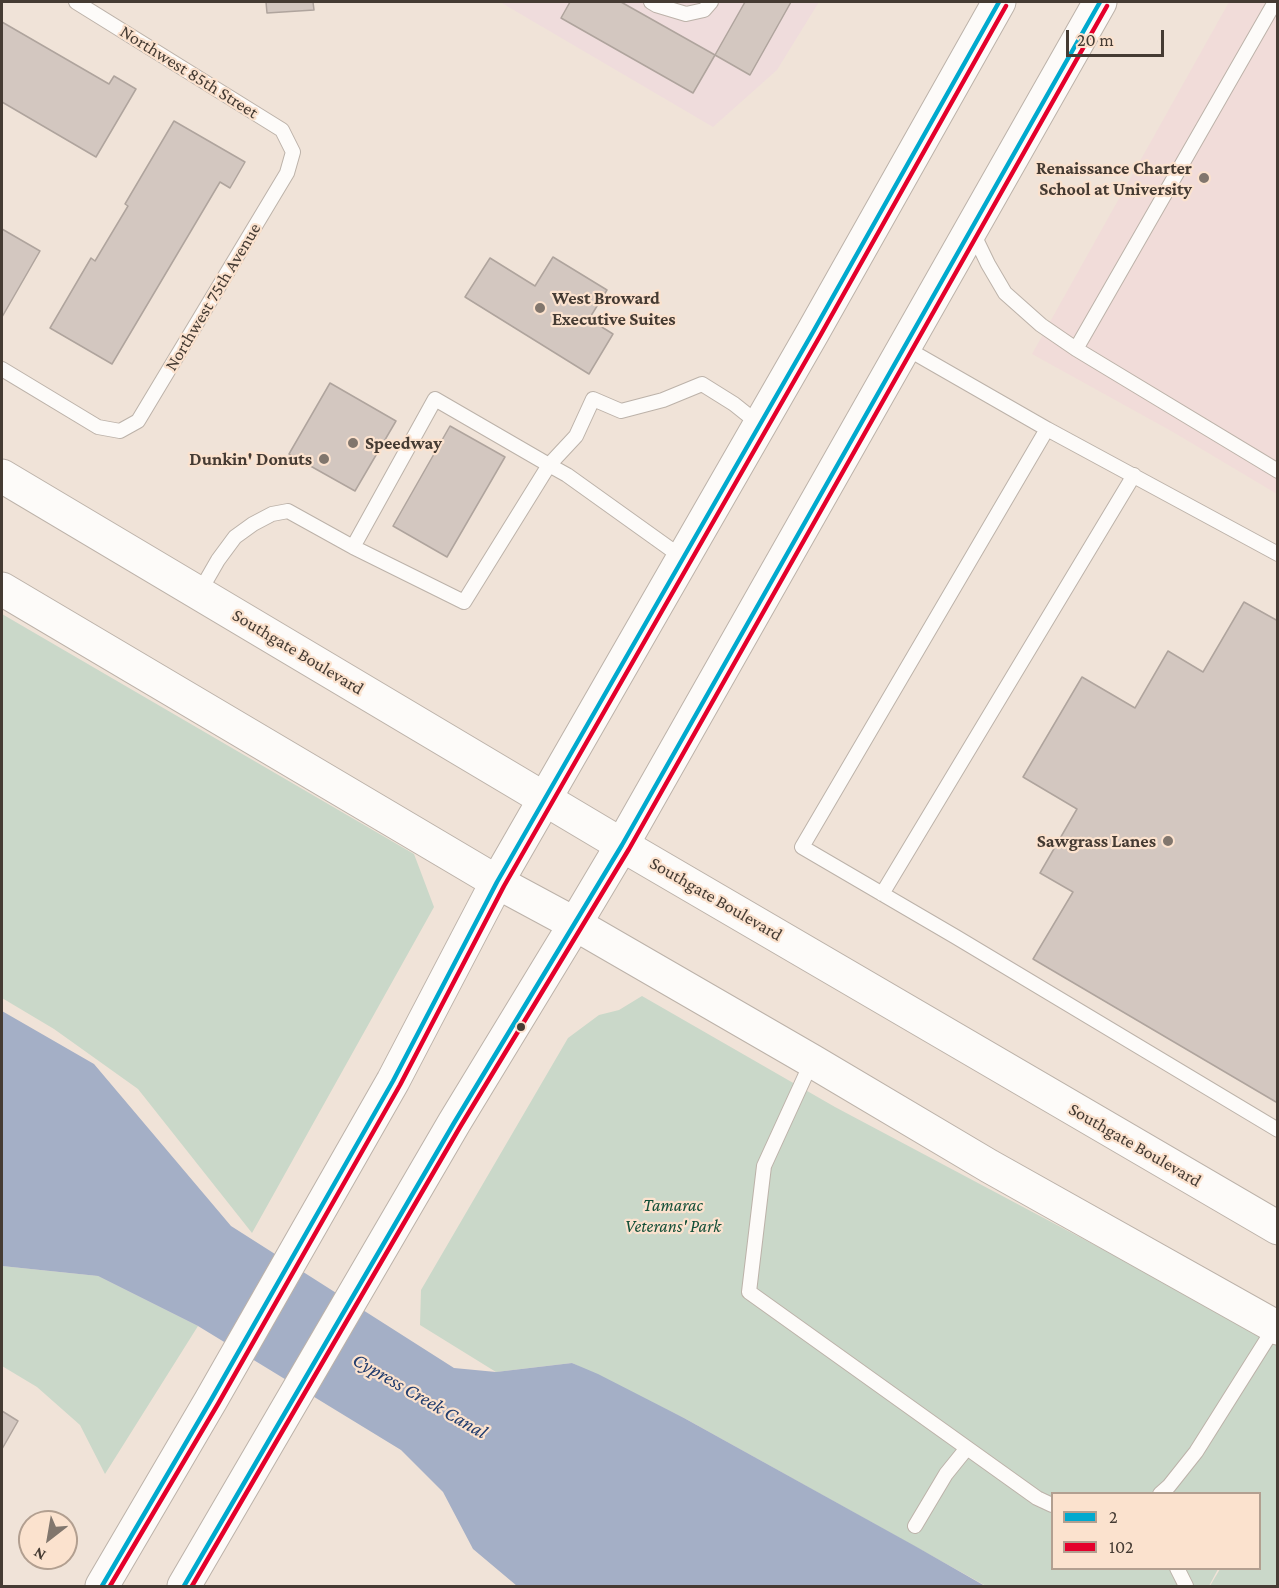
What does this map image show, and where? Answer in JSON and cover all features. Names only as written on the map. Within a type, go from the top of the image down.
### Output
[{"type":"main road","points":[[102,1587],[393,1081],[497,882],[999,2]]},
{"type":"main road","points":[[184,1587],[454,1123],[622,844],[1098,3]]},
{"type":"main road","name":"Southgate Boulevard","points":[[2,476],[622,844],[1278,1228]]},
{"type":"main road","points":[[2,589],[497,882],[575,924],[989,1166],[1277,1325]]},
{"type":"lane","name":"Northwest 85th Street","points":[[76,2],[282,130],[294,152]]},
{"type":"lane","points":[[651,2],[686,14],[705,10],[711,2]]},
{"type":"lane","points":[[1076,349],[1275,2]]},
{"type":"lane","name":"Northwest 75th Avenue","points":[[2,369],[98,427],[120,431],[138,421],[287,173],[294,152]]},
{"type":"lane","points":[[970,228],[1005,293],[1041,325],[1076,349],[1278,471]]},
{"type":"lane","points":[[903,347],[1047,429],[1278,554]]},
{"type":"lane","points":[[199,593],[218,560],[235,537],[272,514],[288,511],[353,547],[464,602],[549,465],[576,436],[593,399],[621,411],[663,400],[702,384],[734,404],[759,424]]},
{"type":"lane","points":[[353,547],[435,399],[567,475],[683,558]]},
{"type":"lane","points":[[1047,429],[802,847],[1278,1130]]},
{"type":"lane","points":[[882,894],[1134,475]]},
{"type":"lane","points":[[812,1061],[764,1166],[750,1293],[1037,1498],[1051,1504]]},
{"type":"lane","points":[[1162,1492],[1196,1452],[1277,1325]]},
{"type":"lane","points":[[915,1526],[946,1474],[967,1448]]},
{"type":"lane","points":[[1178,1570],[1186,1587]]},
{"type":"shaded area","points":[[500,2],[819,2],[777,70],[713,127]]},
{"type":"shaded area","name":"Renaissance Charter School at University","points":[[1229,2],[1277,2],[1277,494],[1173,432],[1032,354]]},
{"type":"green space","points":[[2,614],[414,854],[434,907],[252,1233],[138,1089],[54,1029],[2,998]]},
{"type":"green space","name":"Tamarac Veterans' Park","points":[[642,996],[835,1107],[1277,1342],[1277,1586],[1210,1586],[1219,1570],[1261,1570],[1261,1492],[1051,1492],[1051,1570],[1217,1570],[1209,1586],[986,1586],[684,1418],[572,1363],[496,1372],[420,1325],[421,1290],[568,1038],[599,1015],[619,1010]]},
{"type":"green space","points":[[2,1266],[98,1276],[198,1326],[105,1474],[80,1425],[37,1387],[2,1366]]},
{"type":"water","name":"Cypress Creek Canal","points":[[2,1011],[94,1064],[231,1226],[454,1368],[496,1372],[572,1363],[684,1418],[985,1586],[517,1586],[473,1549],[443,1492],[401,1450],[198,1326],[98,1276],[2,1266]]},
{"type":"building","points":[[266,2],[313,2],[314,10],[267,13]]},
{"type":"building","points":[[570,2],[621,2],[715,55],[693,93],[561,18]]},
{"type":"building","points":[[745,2],[791,2],[750,75],[715,55]]},
{"type":"building","points":[[2,22],[109,84],[114,76],[136,89],[96,157],[2,102]]},
{"type":"building","points":[[174,121],[245,162],[230,188],[220,182],[112,364],[50,328],[91,258],[95,261],[128,206],[125,204]]},
{"type":"building","points":[[2,229],[40,251],[2,317]]},
{"type":"building","name":"West Broward Executive Suites","points":[[553,257],[607,290],[589,319],[613,334],[589,374],[465,297],[490,258],[535,286]]},
{"type":"building","points":[[330,383],[396,421],[355,491],[289,454]]},
{"type":"building","points":[[450,426],[505,457],[447,557],[393,526]]},
{"type":"building","name":"Sawgrass Lanes","points":[[1244,602],[1278,621],[1278,1100],[1276,1102],[1033,959],[1073,892],[1040,873],[1077,809],[1023,777],[1082,677],[1135,708],[1168,651],[1203,672]]},
{"type":"building","points":[[2,1411],[18,1421],[2,1449]]},
{"type":"transit line","name":"2","points":[[102,1586],[393,1081],[497,882],[813,332],[999,2]]},
{"type":"transit line","name":"2","points":[[184,1586],[454,1123],[622,845],[1100,2]]},
{"type":"transit line","name":"102","points":[[110,1586],[218,1404],[400,1085],[504,886],[820,336],[1006,6]]},
{"type":"transit line","name":"102","points":[[192,1586],[460,1127],[629,849],[1107,6]]},
{"type":"place","name":"Renaissance Charter School at University","points":[[1204,178]]},
{"type":"place","name":"West Broward Executive Suites","points":[[540,308]]},
{"type":"place","name":"Speedway","points":[[353,443]]},
{"type":"place","name":"Dunkin' Donuts","points":[[324,459]]},
{"type":"place","name":"Sawgrass Lanes","points":[[1168,841]]}]
